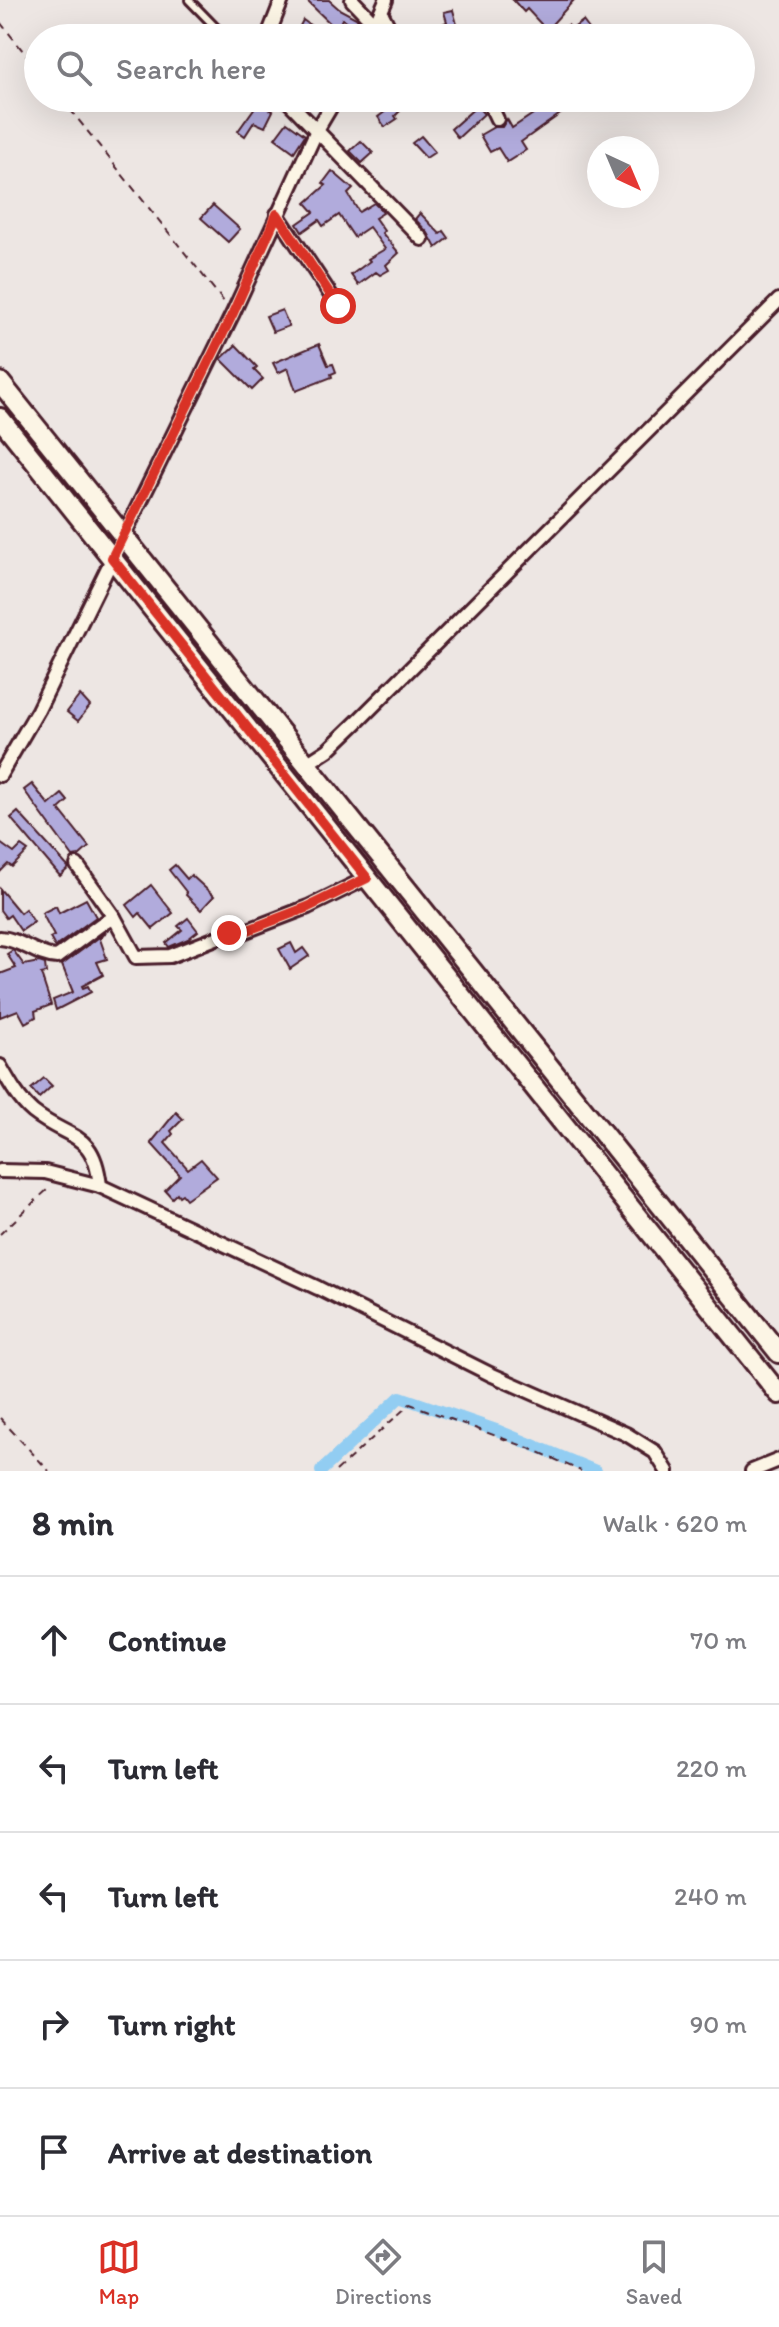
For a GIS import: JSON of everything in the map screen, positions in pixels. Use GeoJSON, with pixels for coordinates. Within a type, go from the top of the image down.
{"type":"FeatureCollection","features":[{"type":"Feature","properties":{"kind":"main road"},"geometry":{"type":"LineString","coordinates":[[0,382],[779,1353]]}},
{"type":"Feature","properties":{"kind":"main road"},"geometry":{"type":"LineString","coordinates":[[0,418],[779,1394]]}},
{"type":"Feature","properties":{"kind":"main road"},"geometry":{"type":"LineString","coordinates":[[254,735],[274,722]]}},
{"type":"Feature","properties":{"kind":"street"},"geometry":{"type":"LineString","coordinates":[[273,24],[282,0]]}},
{"type":"Feature","properties":{"kind":"street"},"geometry":{"type":"LineString","coordinates":[[352,0],[383,24]]}},
{"type":"Feature","properties":{"kind":"street"},"geometry":{"type":"LineString","coordinates":[[376,24],[386,0]]}},
{"type":"Feature","properties":{"kind":"street"},"geometry":{"type":"LineString","coordinates":[[299,112],[422,239]]}},
{"type":"Feature","properties":{"kind":"street"},"geometry":{"type":"LineString","coordinates":[[0,775],[38,710],[233,313],[328,112]]}},
{"type":"Feature","properties":{"kind":"street"},"geometry":{"type":"LineString","coordinates":[[494,112],[497,119]]}},
{"type":"Feature","properties":{"kind":"street"},"geometry":{"type":"LineString","coordinates":[[277,214],[338,306]]}},
{"type":"Feature","properties":{"kind":"street"},"geometry":{"type":"LineString","coordinates":[[308,763],[328,750],[358,721],[779,300]]}},
{"type":"Feature","properties":{"kind":"street"},"geometry":{"type":"LineString","coordinates":[[77,865],[114,917],[136,957],[170,956],[229,933],[243,932],[308,907],[367,878]]}},
{"type":"Feature","properties":{"kind":"street"},"geometry":{"type":"LineString","coordinates":[[0,938],[20,942],[44,956],[57,957],[114,917]]}},
{"type":"Feature","properties":{"kind":"street"},"geometry":{"type":"LineString","coordinates":[[0,1066],[28,1107],[89,1147],[96,1162],[100,1186]]}},
{"type":"Feature","properties":{"kind":"street"},"geometry":{"type":"LineString","coordinates":[[0,1171],[63,1175],[100,1186],[318,1288],[490,1374],[626,1434],[655,1452],[667,1471]]}},
{"type":"Feature","properties":{"kind":"street"},"geometry":{"type":"LineString","coordinates":[[752,1471],[779,1460]]}},
{"type":"Feature","properties":{"kind":"lane"},"geometry":{"type":"LineString","coordinates":[[189,0],[212,24]]}},
{"type":"Feature","properties":{"kind":"path"},"geometry":{"type":"LineString","coordinates":[[0,22],[24,52]]}},
{"type":"Feature","properties":{"kind":"path"},"geometry":{"type":"LineString","coordinates":[[72,112],[233,313]]}},
{"type":"Feature","properties":{"kind":"path"},"geometry":{"type":"LineString","coordinates":[[0,1234],[63,1175]]}},
{"type":"Feature","properties":{"kind":"path"},"geometry":{"type":"LineString","coordinates":[[336,1471],[410,1404],[534,1450],[581,1471]]}},
{"type":"Feature","properties":{"kind":"path"},"geometry":{"type":"LineString","coordinates":[[0,1418],[49,1471]]}},
{"type":"Feature","properties":{"kind":"building"},"geometry":{"type":"Polygon","coordinates":[[[306,0],[329,0],[358,19],[354,24],[342,19],[340,24],[331,24],[306,0]]]}},
{"type":"Feature","properties":{"kind":"building"},"geometry":{"type":"Polygon","coordinates":[[[513,0],[574,0],[552,24],[541,24],[527,9],[524,12],[513,0]]]}},
{"type":"Feature","properties":{"kind":"building"},"geometry":{"type":"Polygon","coordinates":[[[453,10],[457,24],[442,24],[447,22],[444,12],[453,10]]]}},
{"type":"Feature","properties":{"kind":"building"},"geometry":{"type":"Polygon","coordinates":[[[252,112],[272,112],[265,127],[254,122],[245,136],[238,131],[252,112]]]}},
{"type":"Feature","properties":{"kind":"building"},"geometry":{"type":"Polygon","coordinates":[[[385,112],[399,112],[395,116],[397,119],[385,127],[378,117],[385,112]]]}},
{"type":"Feature","properties":{"kind":"building"},"geometry":{"type":"Polygon","coordinates":[[[470,112],[484,114],[458,138],[451,129],[470,112]]]}},
{"type":"Feature","properties":{"kind":"building"},"geometry":{"type":"Polygon","coordinates":[[[536,112],[563,112],[521,142],[526,150],[507,162],[498,148],[490,152],[480,135],[494,127],[502,127],[507,119],[512,128],[536,112]]]}},
{"type":"Feature","properties":{"kind":"building"},"geometry":{"type":"Polygon","coordinates":[[[287,122],[305,135],[294,152],[275,138],[287,122]]]}},
{"type":"Feature","properties":{"kind":"building"},"geometry":{"type":"Polygon","coordinates":[[[421,136],[435,152],[426,158],[412,143],[421,136]]]}},
{"type":"Feature","properties":{"kind":"building"},"geometry":{"type":"Polygon","coordinates":[[[361,141],[373,153],[362,163],[350,151],[361,141]]]}},
{"type":"Feature","properties":{"kind":"building"},"geometry":{"type":"Polygon","coordinates":[[[332,171],[353,189],[348,194],[359,212],[374,203],[380,209],[383,213],[375,218],[384,231],[382,233],[399,253],[386,265],[389,270],[380,275],[376,272],[358,285],[351,275],[385,249],[369,227],[354,237],[339,215],[323,226],[319,220],[302,232],[297,224],[314,212],[306,203],[326,185],[323,183],[332,171]]]}},
{"type":"Feature","properties":{"kind":"building"},"geometry":{"type":"Polygon","coordinates":[[[213,205],[240,229],[228,242],[201,218],[213,205]]]}},
{"type":"Feature","properties":{"kind":"building"},"geometry":{"type":"Polygon","coordinates":[[[420,213],[440,234],[444,231],[449,238],[436,248],[415,219],[420,213]]]}},
{"type":"Feature","properties":{"kind":"building"},"geometry":{"type":"Polygon","coordinates":[[[282,310],[289,326],[273,332],[266,316],[282,310]]]}},
{"type":"Feature","properties":{"kind":"building"},"geometry":{"type":"Polygon","coordinates":[[[319,344],[328,365],[333,364],[336,372],[331,374],[332,377],[296,391],[288,368],[278,373],[273,363],[319,344]]]}},
{"type":"Feature","properties":{"kind":"building"},"geometry":{"type":"Polygon","coordinates":[[[236,345],[257,367],[254,370],[263,379],[252,390],[221,359],[236,345]]]}},
{"type":"Feature","properties":{"kind":"building"},"geometry":{"type":"Polygon","coordinates":[[[80,695],[90,706],[78,721],[67,712],[80,695]]]}},
{"type":"Feature","properties":{"kind":"building"},"geometry":{"type":"Polygon","coordinates":[[[32,784],[49,805],[62,794],[68,801],[59,809],[89,847],[79,856],[73,857],[24,790],[32,784]]]}},
{"type":"Feature","properties":{"kind":"building"},"geometry":{"type":"Polygon","coordinates":[[[18,812],[69,868],[60,876],[11,818],[18,812]]]}},
{"type":"Feature","properties":{"kind":"building"},"geometry":{"type":"Polygon","coordinates":[[[0,843],[14,853],[21,846],[28,851],[12,867],[8,864],[0,872],[0,843]]]}},
{"type":"Feature","properties":{"kind":"building"},"geometry":{"type":"Polygon","coordinates":[[[175,865],[187,879],[191,875],[214,896],[201,910],[169,870],[175,865]]]}},
{"type":"Feature","properties":{"kind":"building"},"geometry":{"type":"Polygon","coordinates":[[[151,885],[173,913],[153,929],[140,913],[136,917],[127,905],[151,885]]]}},
{"type":"Feature","properties":{"kind":"building"},"geometry":{"type":"Polygon","coordinates":[[[0,889],[20,913],[25,909],[34,922],[21,931],[10,915],[6,918],[0,910],[0,889]]]}},
{"type":"Feature","properties":{"kind":"building"},"geometry":{"type":"Polygon","coordinates":[[[86,899],[96,917],[55,947],[50,938],[54,936],[42,913],[56,906],[59,913],[86,899]]]}},
{"type":"Feature","properties":{"kind":"building"},"geometry":{"type":"Polygon","coordinates":[[[188,918],[198,931],[169,947],[166,943],[182,930],[178,926],[188,918]]]}},
{"type":"Feature","properties":{"kind":"building"},"geometry":{"type":"Polygon","coordinates":[[[106,932],[100,939],[107,959],[97,962],[103,975],[82,986],[88,986],[91,992],[56,1010],[53,1000],[73,992],[62,965],[106,932]]]}},
{"type":"Feature","properties":{"kind":"building"},"geometry":{"type":"Polygon","coordinates":[[[291,943],[296,953],[303,948],[309,956],[290,969],[279,949],[291,943]]]}},
{"type":"Feature","properties":{"kind":"building"},"geometry":{"type":"Polygon","coordinates":[[[13,950],[24,965],[45,964],[46,973],[41,974],[51,1005],[35,1011],[36,1017],[25,1023],[18,1010],[0,1017],[0,974],[16,968],[7,954],[13,950]]]}},
{"type":"Feature","properties":{"kind":"building"},"geometry":{"type":"Polygon","coordinates":[[[44,1078],[52,1086],[39,1098],[31,1089],[44,1078]]]}},
{"type":"Feature","properties":{"kind":"building"},"geometry":{"type":"Polygon","coordinates":[[[176,1112],[183,1119],[165,1143],[188,1169],[201,1159],[217,1177],[186,1199],[177,1193],[172,1198],[165,1190],[180,1175],[151,1143],[176,1112]]]}},
{"type":"Feature","properties":{"kind":"waterway"},"geometry":{"type":"LineString","coordinates":[[321,1471],[400,1397],[499,1431],[596,1471]]}},
{"type":"Feature","properties":{"kind":"route"},"geometry":{"type":"LineString","coordinates":[[229,933],[243,932],[308,907],[367,878],[112,558],[233,313],[277,214],[338,306]]}}]}
